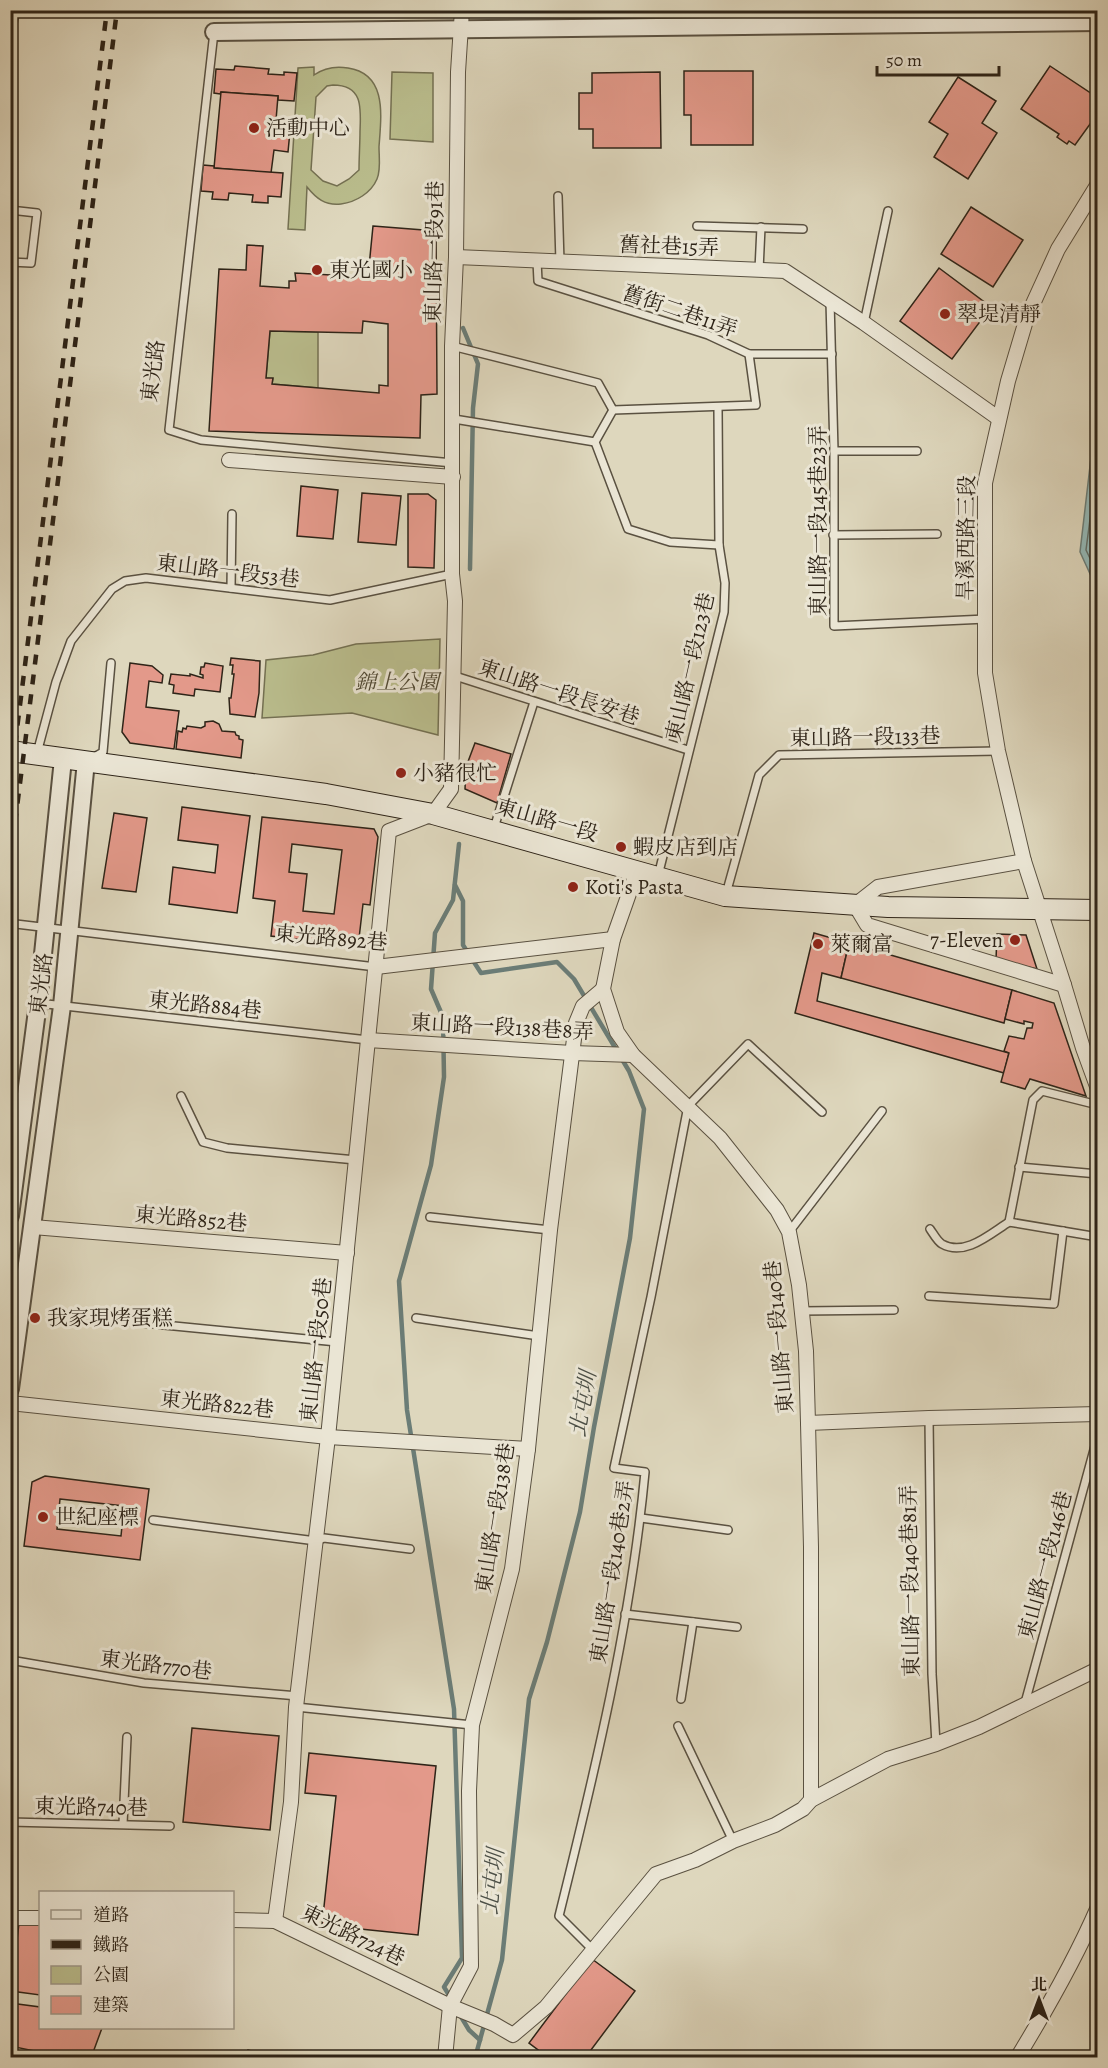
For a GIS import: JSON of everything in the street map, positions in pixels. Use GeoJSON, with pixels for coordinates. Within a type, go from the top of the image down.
{"type":"FeatureCollection","features":[{"type":"Feature","properties":{"kind":"main road","name":"東山路一段"},"geometry":{"type":"LineString","coordinates":[[10,751],[326,794],[433,814],[725,896],[855,905],[1098,910]]}},
{"type":"Feature","properties":{"kind":"street","name":"東山路一段91巷"},"geometry":{"type":"LineString","coordinates":[[433,814],[451,789],[455,602],[452,574],[454,419],[452,346],[456,257],[459,29],[462,10]]}},
{"type":"Feature","properties":{"kind":"street"},"geometry":{"type":"LineString","coordinates":[[214,32],[459,29],[770,18],[1071,17],[1098,22]]}},
{"type":"Feature","properties":{"kind":"street","name":"旱溪西路三段"},"geometry":{"type":"LineString","coordinates":[[1098,184],[1058,249],[1044,277],[1018,344],[998,418],[985,483],[985,673],[998,751],[1024,861],[1098,1089]]}},
{"type":"Feature","properties":{"kind":"street","name":"舊社巷15弄"},"geometry":{"type":"LineString","coordinates":[[456,257],[785,271],[864,323],[998,418]]}},
{"type":"Feature","properties":{"kind":"street"},"geometry":{"type":"LineString","coordinates":[[228,460],[453,470]]}},
{"type":"Feature","properties":{"kind":"street","name":"東光路"},"geometry":{"type":"LineString","coordinates":[[10,1216],[38,1003],[63,759]]}},
{"type":"Feature","properties":{"kind":"street","name":"東光路"},"geometry":{"type":"LineString","coordinates":[[10,1389],[62,1006],[86,761]]}},
{"type":"Feature","properties":{"kind":"street","name":"東山路一段50巷"},"geometry":{"type":"LineString","coordinates":[[275,1921],[291,1802],[297,1701],[328,1437],[389,831],[433,814]]}},
{"type":"Feature","properties":{"kind":"street"},"geometry":{"type":"LineString","coordinates":[[1024,861],[878,887],[855,905],[867,925],[1064,985]]}},
{"type":"Feature","properties":{"kind":"street","name":"東山路一段140巷"},"geometry":{"type":"LineString","coordinates":[[637,872],[613,939],[603,989],[617,1032],[633,1055],[720,1138],[777,1210],[789,1232],[799,1285],[806,1351],[808,1424],[812,1800]]}},
{"type":"Feature","properties":{"kind":"street","name":"東光路892巷"},"geometry":{"type":"LineString","coordinates":[[376,967],[613,939]]}},
{"type":"Feature","properties":{"kind":"street","name":"東山路一段138巷"},"geometry":{"type":"LineString","coordinates":[[445,2058],[450,2006],[471,1966],[466,1724],[512,1569],[528,1449],[549,1230],[576,1023],[583,1006],[603,989]]}},
{"type":"Feature","properties":{"kind":"street","name":"東山路一段138巷8弄"},"geometry":{"type":"LineString","coordinates":[[368,1040],[633,1055]]}},
{"type":"Feature","properties":{"kind":"street","name":"東光路852巷"},"geometry":{"type":"LineString","coordinates":[[33,1227],[347,1253]]}},
{"type":"Feature","properties":{"kind":"street","name":"東光路822巷"},"geometry":{"type":"LineString","coordinates":[[10,1403],[328,1437],[528,1449]]}},
{"type":"Feature","properties":{"kind":"street"},"geometry":{"type":"LineString","coordinates":[[808,1424],[929,1418],[1098,1414]]}},
{"type":"Feature","properties":{"kind":"street"},"geometry":{"type":"LineString","coordinates":[[593,1950],[656,1874],[695,1860],[733,1841],[775,1825],[803,1809],[812,1800],[888,1759],[979,1727],[1098,1669]]}},
{"type":"Feature","properties":{"kind":"street"},"geometry":{"type":"LineString","coordinates":[[1017,2058],[1086,1936],[1098,1907]]}},
{"type":"Feature","properties":{"kind":"street"},"geometry":{"type":"LineString","coordinates":[[10,1918],[39,1918]]}},
{"type":"Feature","properties":{"kind":"street","name":"東光路724巷"},"geometry":{"type":"LineString","coordinates":[[234,1920],[275,1921],[513,2035],[546,2007],[593,1950]]}},
{"type":"Feature","properties":{"kind":"lane"},"geometry":{"type":"LineString","coordinates":[[10,43],[15,10]]}},
{"type":"Feature","properties":{"kind":"lane","name":"東光路"},"geometry":{"type":"LineString","coordinates":[[214,32],[168,430],[201,440],[453,470]]}},
{"type":"Feature","properties":{"kind":"lane"},"geometry":{"type":"LineString","coordinates":[[558,196],[560,262]]}},
{"type":"Feature","properties":{"kind":"lane"},"geometry":{"type":"LineString","coordinates":[[10,210],[37,213],[30,263],[10,262]]}},
{"type":"Feature","properties":{"kind":"lane"},"geometry":{"type":"LineString","coordinates":[[864,323],[888,211]]}},
{"type":"Feature","properties":{"kind":"lane"},"geometry":{"type":"LineString","coordinates":[[697,226],[803,229]]}},
{"type":"Feature","properties":{"kind":"lane"},"geometry":{"type":"LineString","coordinates":[[759,270],[760,227]]}},
{"type":"Feature","properties":{"kind":"lane","name":"舊街二巷11弄"},"geometry":{"type":"LineString","coordinates":[[537,261],[538,280],[708,335],[749,354],[832,354]]}},
{"type":"Feature","properties":{"kind":"lane","name":"東山路一段145巷23弄"},"geometry":{"type":"LineString","coordinates":[[830,300],[834,451],[834,626],[986,620]]}},
{"type":"Feature","properties":{"kind":"lane"},"geometry":{"type":"LineString","coordinates":[[452,346],[598,383],[613,410]]}},
{"type":"Feature","properties":{"kind":"lane"},"geometry":{"type":"LineString","coordinates":[[613,410],[756,405],[749,354]]}},
{"type":"Feature","properties":{"kind":"lane","name":"東山路一段123巷"},"geometry":{"type":"LineString","coordinates":[[657,878],[724,612],[725,583],[719,545],[718,408]]}},
{"type":"Feature","properties":{"kind":"lane"},"geometry":{"type":"LineString","coordinates":[[595,442],[613,410]]}},
{"type":"Feature","properties":{"kind":"lane"},"geometry":{"type":"LineString","coordinates":[[454,419],[595,442]]}},
{"type":"Feature","properties":{"kind":"lane"},"geometry":{"type":"LineString","coordinates":[[595,442],[628,529],[670,542],[719,545]]}},
{"type":"Feature","properties":{"kind":"lane"},"geometry":{"type":"LineString","coordinates":[[834,451],[917,451]]}},
{"type":"Feature","properties":{"kind":"lane"},"geometry":{"type":"LineString","coordinates":[[231,588],[232,514]]}},
{"type":"Feature","properties":{"kind":"lane"},"geometry":{"type":"LineString","coordinates":[[833,535],[937,534]]}},
{"type":"Feature","properties":{"kind":"lane","name":"東山路一段53巷"},"geometry":{"type":"LineString","coordinates":[[37,755],[56,682],[71,641],[112,589],[125,581],[146,578],[330,600],[452,574]]}},
{"type":"Feature","properties":{"kind":"lane"},"geometry":{"type":"LineString","coordinates":[[86,761],[103,752],[111,663]]}},
{"type":"Feature","properties":{"kind":"lane","name":"東山路一段長安巷"},"geometry":{"type":"LineString","coordinates":[[454,676],[688,750]]}},
{"type":"Feature","properties":{"kind":"lane"},"geometry":{"type":"LineString","coordinates":[[493,830],[534,702]]}},
{"type":"Feature","properties":{"kind":"lane","name":"東山路一段133巷"},"geometry":{"type":"LineString","coordinates":[[725,896],[759,775],[778,755],[998,751]]}},
{"type":"Feature","properties":{"kind":"lane","name":"東光路892巷"},"geometry":{"type":"LineString","coordinates":[[16,924],[376,967]]}},
{"type":"Feature","properties":{"kind":"lane","name":"東光路884巷"},"geometry":{"type":"LineString","coordinates":[[38,1003],[368,1040]]}},
{"type":"Feature","properties":{"kind":"lane"},"geometry":{"type":"LineString","coordinates":[[687,1106],[748,1044],[822,1112]]}},
{"type":"Feature","properties":{"kind":"lane"},"geometry":{"type":"LineString","coordinates":[[1008,1222],[1033,1100],[1042,1091],[1098,1105]]}},
{"type":"Feature","properties":{"kind":"lane"},"geometry":{"type":"LineString","coordinates":[[181,1096],[203,1142],[227,1148],[356,1160]]}},
{"type":"Feature","properties":{"kind":"lane","name":"東山路一段140巷2弄"},"geometry":{"type":"LineString","coordinates":[[593,1950],[559,1916],[585,1812],[625,1614],[645,1472],[614,1468],[651,1297],[687,1106]]}},
{"type":"Feature","properties":{"kind":"lane"},"geometry":{"type":"LineString","coordinates":[[789,1232],[882,1111]]}},
{"type":"Feature","properties":{"kind":"lane"},"geometry":{"type":"LineString","coordinates":[[1019,1167],[1098,1174]]}},
{"type":"Feature","properties":{"kind":"lane"},"geometry":{"type":"LineString","coordinates":[[430,1217],[549,1230]]}},
{"type":"Feature","properties":{"kind":"lane"},"geometry":{"type":"LineString","coordinates":[[930,1228],[941,1244],[960,1249],[971,1245],[1008,1222],[1098,1237]]}},
{"type":"Feature","properties":{"kind":"lane"},"geometry":{"type":"LineString","coordinates":[[929,1296],[1054,1304],[1063,1231]]}},
{"type":"Feature","properties":{"kind":"lane"},"geometry":{"type":"LineString","coordinates":[[802,1311],[894,1310]]}},
{"type":"Feature","properties":{"kind":"lane"},"geometry":{"type":"LineString","coordinates":[[416,1318],[539,1336]]}},
{"type":"Feature","properties":{"kind":"lane"},"geometry":{"type":"LineString","coordinates":[[123,1321],[338,1342]]}},
{"type":"Feature","properties":{"kind":"lane","name":"東山路一段140巷81弄"},"geometry":{"type":"LineString","coordinates":[[929,1418],[932,1674],[936,1744]]}},
{"type":"Feature","properties":{"kind":"lane","name":"東山路一段146巷"},"geometry":{"type":"LineString","coordinates":[[1025,1703],[1098,1435]]}},
{"type":"Feature","properties":{"kind":"lane"},"geometry":{"type":"LineString","coordinates":[[640,1518],[728,1530]]}},
{"type":"Feature","properties":{"kind":"lane"},"geometry":{"type":"LineString","coordinates":[[153,1520],[316,1541],[324,1538],[410,1549]]}},
{"type":"Feature","properties":{"kind":"lane"},"geometry":{"type":"LineString","coordinates":[[625,1614],[737,1627]]}},
{"type":"Feature","properties":{"kind":"lane"},"geometry":{"type":"LineString","coordinates":[[681,1699],[693,1622]]}},
{"type":"Feature","properties":{"kind":"lane","name":"東光路770巷"},"geometry":{"type":"LineString","coordinates":[[10,1660],[144,1683],[466,1724]]}},
{"type":"Feature","properties":{"kind":"lane"},"geometry":{"type":"LineString","coordinates":[[678,1726],[733,1841]]}},
{"type":"Feature","properties":{"kind":"lane"},"geometry":{"type":"LineString","coordinates":[[123,1824],[127,1737]]}},
{"type":"Feature","properties":{"kind":"lane","name":"東光路740巷"},"geometry":{"type":"LineString","coordinates":[[10,1822],[170,1826]]}},
{"type":"Feature","properties":{"kind":"green space"},"geometry":{"type":"Polygon","coordinates":[[[314,67],[314,75],[335,67],[361,72],[376,88],[381,110],[379,168],[374,184],[367,193],[357,199],[335,204],[321,200],[307,187],[305,230],[288,229],[298,68],[314,67]],[[327,86],[316,97],[311,170],[323,181],[337,186],[359,170],[360,106],[355,93],[343,86],[327,86]]]}},
{"type":"Feature","properties":{"kind":"green space"},"geometry":{"type":"Polygon","coordinates":[[[392,72],[433,73],[433,142],[390,139],[392,72]]]}},
{"type":"Feature","properties":{"kind":"green space"},"geometry":{"type":"Polygon","coordinates":[[[270,331],[318,332],[318,388],[272,384],[273,379],[266,378],[270,331]]]}},
{"type":"Feature","properties":{"kind":"green space","name":"錦上公園"},"geometry":{"type":"Polygon","coordinates":[[[440,639],[438,735],[352,713],[262,718],[266,660],[313,655],[356,644],[440,639]]]}},
{"type":"Feature","properties":{"kind":"water"},"geometry":{"type":"Polygon","coordinates":[[[1097,406],[1098,589],[1080,552],[1097,406]]]}},
{"type":"Feature","properties":{"kind":"building"},"geometry":{"type":"Polygon","coordinates":[[[235,66],[269,69],[268,74],[297,73],[294,101],[278,100],[278,96],[214,93],[216,69],[234,70],[235,66]]]}},
{"type":"Feature","properties":{"kind":"building"},"geometry":{"type":"Polygon","coordinates":[[[1050,66],[1098,98],[1098,113],[1075,145],[1069,141],[1067,144],[1057,137],[1059,134],[1021,109],[1050,66]]]}},
{"type":"Feature","properties":{"kind":"building"},"geometry":{"type":"Polygon","coordinates":[[[684,71],[753,71],[753,145],[691,145],[691,115],[684,115],[684,71]]]}},
{"type":"Feature","properties":{"kind":"building"},"geometry":{"type":"Polygon","coordinates":[[[660,72],[661,148],[593,148],[593,129],[579,129],[579,93],[592,93],[592,73],[660,72]]]}},
{"type":"Feature","properties":{"kind":"building"},"geometry":{"type":"Polygon","coordinates":[[[958,77],[996,101],[982,123],[997,133],[968,179],[934,157],[948,134],[929,122],[958,77]]]}},
{"type":"Feature","properties":{"kind":"building","name":"活動中心"},"geometry":{"type":"Polygon","coordinates":[[[221,92],[278,96],[276,120],[291,121],[288,152],[274,150],[271,173],[214,168],[221,92]]]}},
{"type":"Feature","properties":{"kind":"building"},"geometry":{"type":"Polygon","coordinates":[[[203,165],[214,166],[214,168],[283,173],[281,197],[268,196],[268,203],[252,202],[253,195],[229,193],[228,200],[212,199],[213,192],[201,191],[203,165]]]}},
{"type":"Feature","properties":{"kind":"building"},"geometry":{"type":"Polygon","coordinates":[[[971,207],[1023,240],[993,287],[941,254],[971,207]]]}},
{"type":"Feature","properties":{"kind":"building"},"geometry":{"type":"Polygon","coordinates":[[[373,226],[436,231],[437,394],[421,395],[420,438],[209,431],[219,269],[246,270],[247,245],[263,246],[260,286],[289,288],[289,281],[296,281],[295,273],[368,277],[373,226]],[[363,321],[362,333],[270,331],[266,378],[273,378],[272,384],[379,393],[379,385],[388,386],[388,324],[363,321]]]}},
{"type":"Feature","properties":{"kind":"building","name":"翠堤清靜"},"geometry":{"type":"Polygon","coordinates":[[[939,268],[991,307],[952,359],[900,321],[939,268]]]}},
{"type":"Feature","properties":{"kind":"building"},"geometry":{"type":"Polygon","coordinates":[[[301,486],[338,490],[333,539],[297,536],[301,486]]]}},
{"type":"Feature","properties":{"kind":"building"},"geometry":{"type":"Polygon","coordinates":[[[362,493],[401,496],[396,545],[358,542],[362,493]]]}},
{"type":"Feature","properties":{"kind":"building"},"geometry":{"type":"Polygon","coordinates":[[[408,494],[428,494],[436,500],[434,568],[408,567],[408,494]]]}},
{"type":"Feature","properties":{"kind":"building"},"geometry":{"type":"Polygon","coordinates":[[[231,658],[260,661],[259,693],[255,717],[230,714],[229,698],[231,698],[234,674],[232,674],[233,665],[230,665],[231,658]]]}},
{"type":"Feature","properties":{"kind":"building"},"geometry":{"type":"Polygon","coordinates":[[[130,663],[152,666],[163,675],[162,683],[149,681],[146,707],[179,711],[174,749],[130,743],[122,732],[130,663]]]}},
{"type":"Feature","properties":{"kind":"building"},"geometry":{"type":"Polygon","coordinates":[[[205,663],[223,666],[220,692],[195,689],[194,696],[173,693],[174,685],[169,684],[171,674],[190,676],[190,674],[203,678],[200,674],[201,667],[204,667],[205,663]]]}},
{"type":"Feature","properties":{"kind":"building"},"geometry":{"type":"Polygon","coordinates":[[[213,721],[219,724],[222,731],[235,732],[239,739],[243,740],[241,758],[176,749],[178,731],[182,732],[187,726],[201,728],[205,726],[205,722],[213,721]]]}},
{"type":"Feature","properties":{"kind":"building"},"geometry":{"type":"Polygon","coordinates":[[[475,743],[511,754],[497,803],[465,789],[466,767],[475,743]]]}},
{"type":"Feature","properties":{"kind":"building"},"geometry":{"type":"Polygon","coordinates":[[[182,807],[250,816],[237,913],[169,904],[173,867],[215,873],[218,845],[178,840],[182,807]]]}},
{"type":"Feature","properties":{"kind":"building"},"geometry":{"type":"Polygon","coordinates":[[[114,813],[147,818],[136,892],[102,888],[114,813]]]}},
{"type":"Feature","properties":{"kind":"building"},"geometry":{"type":"Polygon","coordinates":[[[262,817],[374,829],[378,837],[370,905],[363,904],[358,947],[271,936],[275,901],[253,898],[262,817]],[[292,844],[289,872],[307,874],[303,911],[334,914],[342,850],[292,844]]]}},
{"type":"Feature","properties":{"kind":"building"},"geometry":{"type":"Polygon","coordinates":[[[814,933],[849,943],[841,978],[822,973],[817,1001],[1009,1053],[1004,1073],[795,1013],[814,933]]]}},
{"type":"Feature","properties":{"kind":"building"},"geometry":{"type":"Polygon","coordinates":[[[997,934],[1026,935],[1037,969],[996,960],[997,934]]]}},
{"type":"Feature","properties":{"kind":"building"},"geometry":{"type":"Polygon","coordinates":[[[849,943],[1012,990],[1004,1023],[841,978],[849,943]]]}},
{"type":"Feature","properties":{"kind":"building"},"geometry":{"type":"Polygon","coordinates":[[[1012,990],[1054,1003],[1086,1096],[1030,1079],[1025,1089],[1001,1082],[1009,1053],[1004,1051],[1009,1036],[1024,1039],[1027,1028],[1032,1028],[1033,1023],[1024,1021],[1024,1024],[1005,1019],[1012,990]]]}},
{"type":"Feature","properties":{"kind":"building","name":"世紀座標"},"geometry":{"type":"Polygon","coordinates":[[[45,1476],[149,1489],[140,1560],[24,1546],[32,1482],[45,1476]],[[60,1499],[57,1529],[121,1536],[124,1506],[60,1499]]]}},
{"type":"Feature","properties":{"kind":"building"},"geometry":{"type":"Polygon","coordinates":[[[192,1728],[279,1736],[270,1830],[183,1822],[192,1728]]]}},
{"type":"Feature","properties":{"kind":"building"},"geometry":{"type":"Polygon","coordinates":[[[309,1753],[436,1766],[418,1935],[322,1925],[336,1796],[305,1793],[309,1753]]]}},
{"type":"Feature","properties":{"kind":"building"},"geometry":{"type":"Polygon","coordinates":[[[19,1923],[39,1924],[39,1995],[11,1991],[19,1923]]]}},
{"type":"Feature","properties":{"kind":"building"},"geometry":{"type":"Polygon","coordinates":[[[592,1959],[635,1991],[585,2058],[549,2058],[529,2043],[592,1959]]]}},
{"type":"Feature","properties":{"kind":"building"},"geometry":{"type":"Polygon","coordinates":[[[10,2003],[39,2007],[39,2029],[102,2029],[91,2058],[68,2058],[10,2046],[10,2003]]]}},
{"type":"Feature","properties":{"kind":"building"},"geometry":{"type":"Polygon","coordinates":[[[248,2050],[277,2058],[247,2058],[248,2050]]]}},
{"type":"Feature","properties":{"kind":"waterway"},"geometry":{"type":"LineString","coordinates":[[463,328],[478,364],[473,408],[470,569]]}},
{"type":"Feature","properties":{"kind":"waterway","name":"北屯圳"},"geometry":{"type":"LineString","coordinates":[[452,2000],[444,1987],[462,1958],[454,1709],[407,1410],[399,1281],[431,1165],[444,1077],[443,1017],[431,989],[435,933],[453,900],[459,844]]}},
{"type":"Feature","properties":{"kind":"waterway","name":"北屯圳"},"geometry":{"type":"LineString","coordinates":[[455,885],[463,901],[463,945],[481,973],[557,962],[574,979],[629,1071],[644,1109],[630,1238],[580,1512],[547,1642],[529,1699],[502,1960],[475,2058]]}},
{"type":"Feature","properties":{"kind":"waterway","name":"北屯圳"},"geometry":{"type":"LineString","coordinates":[[460,2015],[469,2030],[480,2040]]}},
{"type":"Feature","properties":{"kind":"railway"},"geometry":{"type":"LineString","coordinates":[[10,785],[107,10]]}},
{"type":"Feature","properties":{"kind":"railway"},"geometry":{"type":"LineString","coordinates":[[10,863],[117,10]]}},
{"type":"Feature","properties":{"kind":"place","name":"活動中心"},"geometry":{"type":"Point","coordinates":[254,128]}},
{"type":"Feature","properties":{"kind":"place","name":"東光國小"},"geometry":{"type":"Point","coordinates":[317,270]}},
{"type":"Feature","properties":{"kind":"place","name":"翠堤清靜"},"geometry":{"type":"Point","coordinates":[945,314]}},
{"type":"Feature","properties":{"kind":"place","name":"小豬很忙"},"geometry":{"type":"Point","coordinates":[401,773]}},
{"type":"Feature","properties":{"kind":"place","name":"蝦皮店到店"},"geometry":{"type":"Point","coordinates":[621,847]}},
{"type":"Feature","properties":{"kind":"place","name":"Koti's Pasta"},"geometry":{"type":"Point","coordinates":[573,887]}},
{"type":"Feature","properties":{"kind":"place","name":"7-Eleven"},"geometry":{"type":"Point","coordinates":[1015,940]}},
{"type":"Feature","properties":{"kind":"place","name":"萊爾富"},"geometry":{"type":"Point","coordinates":[818,944]}},
{"type":"Feature","properties":{"kind":"place","name":"我家現烤蛋糕"},"geometry":{"type":"Point","coordinates":[35,1318]}},
{"type":"Feature","properties":{"kind":"place","name":"世紀座標"},"geometry":{"type":"Point","coordinates":[43,1517]}}]}
